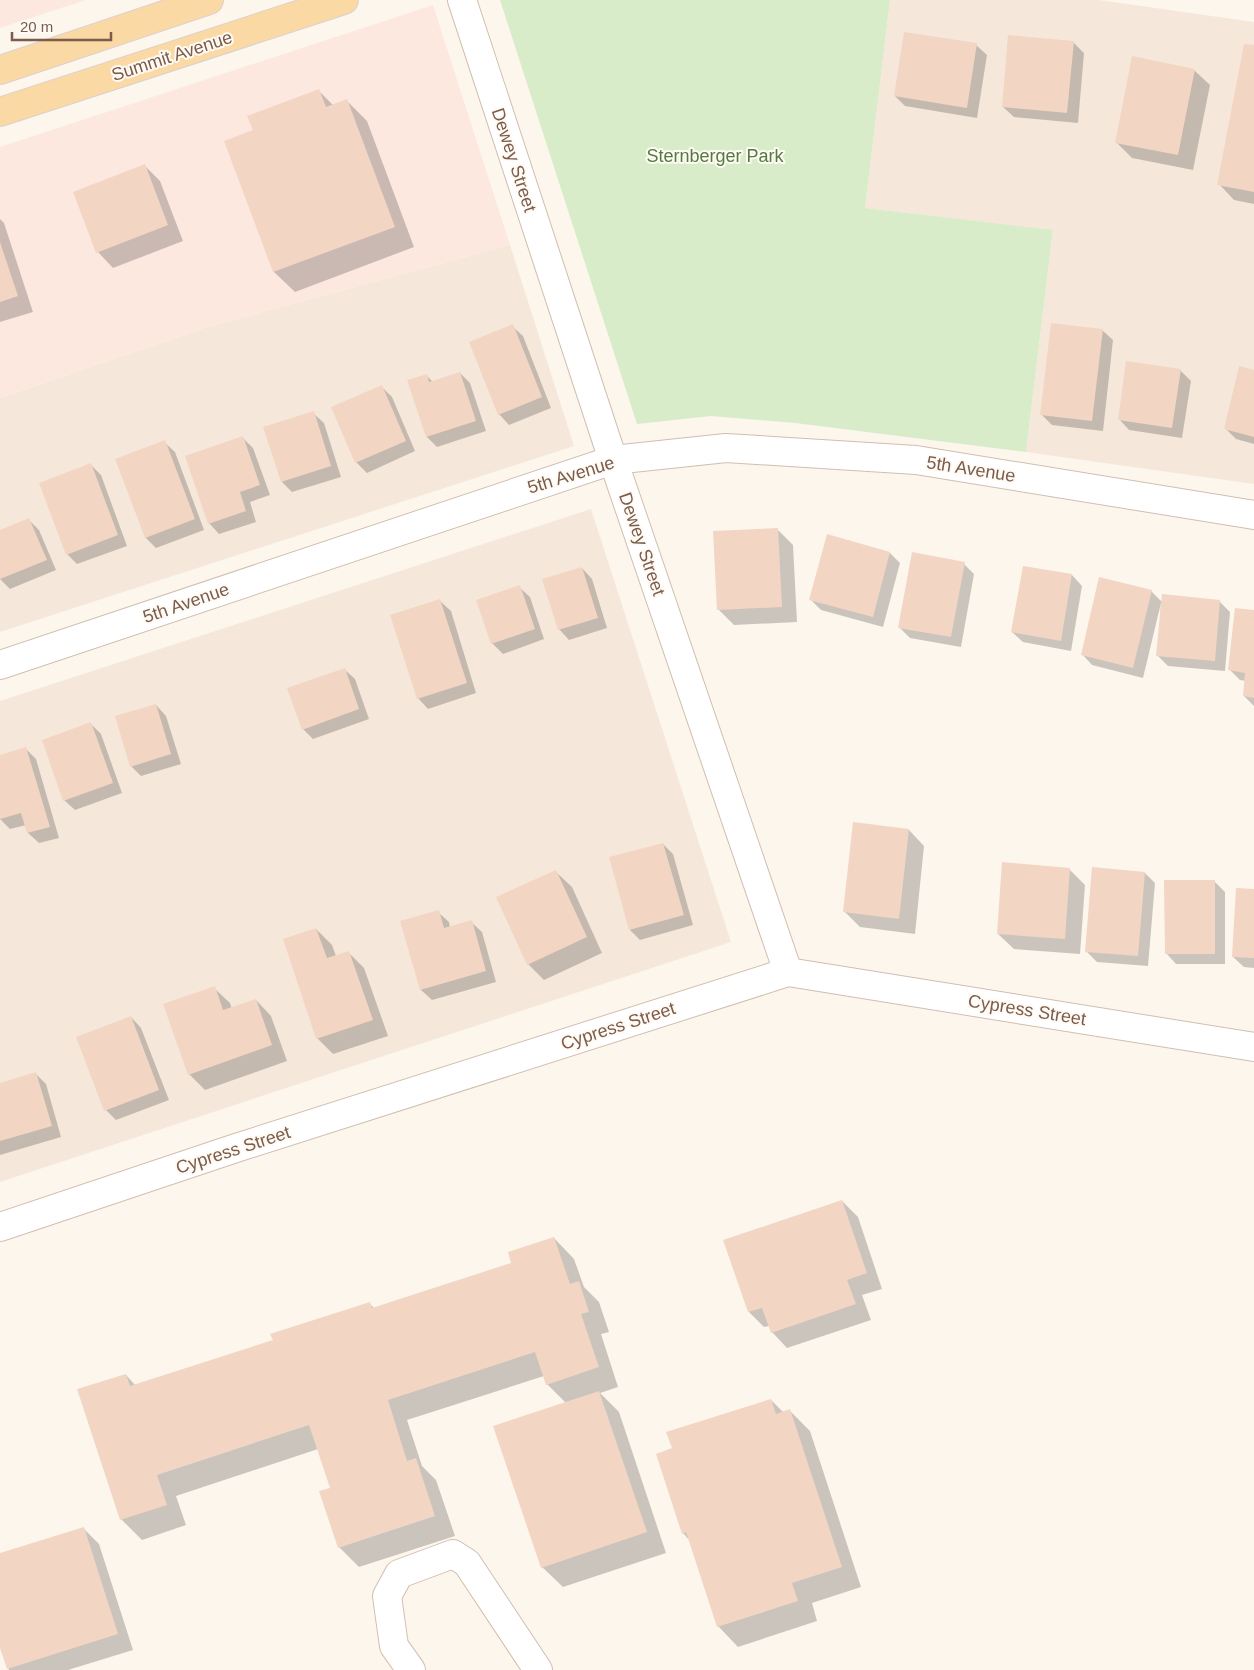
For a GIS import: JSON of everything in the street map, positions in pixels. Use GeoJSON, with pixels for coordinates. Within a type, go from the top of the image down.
{"type":"FeatureCollection","features":[{"type":"Feature","properties":{"kind":"main road"},"geometry":{"type":"LineString","coordinates":[[0,70],[209,0]]}},
{"type":"Feature","properties":{"kind":"main road","name":"Summit Avenue"},"geometry":{"type":"LineString","coordinates":[[0,112],[344,0]]}},
{"type":"Feature","properties":{"kind":"street","name":"Dewey Street"},"geometry":{"type":"LineString","coordinates":[[462,0],[613,460],[788,972]]}},
{"type":"Feature","properties":{"kind":"street","name":"5th Avenue"},"geometry":{"type":"LineString","coordinates":[[0,665],[613,460],[726,448],[916,460],[1254,515]]}},
{"type":"Feature","properties":{"kind":"street","name":"Cypress Street"},"geometry":{"type":"LineString","coordinates":[[0,1227],[236,1148],[788,972],[1254,1047]]}},
{"type":"Feature","properties":{"kind":"street"},"geometry":{"type":"LineString","coordinates":[[411,1670],[394,1646],[387,1596],[399,1574],[453,1554],[467,1564],[538,1670]]}},
{"type":"Feature","properties":{"kind":"shaded area"},"geometry":{"type":"Polygon","coordinates":[[[0,0],[86,0],[0,28],[0,0]]]}},
{"type":"Feature","properties":{"kind":"shaded area"},"geometry":{"type":"Polygon","coordinates":[[[890,0],[1099,0],[1254,22],[1254,484],[1026,452],[1053,231],[865,208],[890,0]]]}},
{"type":"Feature","properties":{"kind":"shaded area"},"geometry":{"type":"Polygon","coordinates":[[[433,5],[510,245],[207,327],[0,398],[0,147],[433,5]]]}},
{"type":"Feature","properties":{"kind":"shaded area"},"geometry":{"type":"Polygon","coordinates":[[[510,245],[574,446],[0,632],[0,398],[207,327],[510,245]]]}},
{"type":"Feature","properties":{"kind":"shaded area"},"geometry":{"type":"Polygon","coordinates":[[[591,509],[731,942],[0,1182],[0,701],[591,509]]]}},
{"type":"Feature","properties":{"kind":"green space","name":"Sternberger Park"},"geometry":{"type":"Polygon","coordinates":[[[500,0],[890,0],[865,208],[1053,230],[1026,452],[795,423],[711,416],[637,424],[500,0]]]}},
{"type":"Feature","properties":{"kind":"building"},"geometry":{"type":"Polygon","coordinates":[[[904,32],[977,43],[967,108],[894,96],[904,32]]]}},
{"type":"Feature","properties":{"kind":"building"},"geometry":{"type":"Polygon","coordinates":[[[1008,35],[1074,41],[1067,113],[1002,107],[1008,35]]]}},
{"type":"Feature","properties":{"kind":"building"},"geometry":{"type":"Polygon","coordinates":[[[1244,44],[1254,45],[1254,192],[1217,185],[1244,44]]]}},
{"type":"Feature","properties":{"kind":"building"},"geometry":{"type":"Polygon","coordinates":[[[1132,56],[1195,69],[1178,155],[1115,143],[1132,56]]]}},
{"type":"Feature","properties":{"kind":"building"},"geometry":{"type":"Polygon","coordinates":[[[319,89],[326,107],[347,99],[395,227],[273,272],[224,141],[253,130],[247,116],[319,89]]]}},
{"type":"Feature","properties":{"kind":"building"},"geometry":{"type":"Polygon","coordinates":[[[145,164],[168,225],[96,253],[73,192],[145,164]]]}},
{"type":"Feature","properties":{"kind":"building"},"geometry":{"type":"Polygon","coordinates":[[[0,242],[18,296],[0,302],[0,242]]]}},
{"type":"Feature","properties":{"kind":"building"},"geometry":{"type":"Polygon","coordinates":[[[1051,323],[1103,329],[1092,421],[1040,415],[1051,323]]]}},
{"type":"Feature","properties":{"kind":"building"},"geometry":{"type":"Polygon","coordinates":[[[513,324],[542,397],[498,415],[469,342],[513,324]]]}},
{"type":"Feature","properties":{"kind":"building"},"geometry":{"type":"Polygon","coordinates":[[[1126,361],[1181,369],[1172,428],[1118,420],[1126,361]]]}},
{"type":"Feature","properties":{"kind":"building"},"geometry":{"type":"Polygon","coordinates":[[[1239,366],[1254,370],[1254,437],[1224,429],[1239,366]]]}},
{"type":"Feature","properties":{"kind":"building"},"geometry":{"type":"Polygon","coordinates":[[[460,372],[476,421],[426,437],[407,380],[427,374],[429,382],[460,372]]]}},
{"type":"Feature","properties":{"kind":"building"},"geometry":{"type":"Polygon","coordinates":[[[382,385],[406,441],[355,463],[331,407],[382,385]]]}},
{"type":"Feature","properties":{"kind":"building"},"geometry":{"type":"Polygon","coordinates":[[[314,411],[331,466],[281,482],[263,427],[314,411]]]}},
{"type":"Feature","properties":{"kind":"building"},"geometry":{"type":"Polygon","coordinates":[[[243,436],[260,485],[240,492],[246,511],[208,524],[185,456],[243,436]]]}},
{"type":"Feature","properties":{"kind":"building"},"geometry":{"type":"Polygon","coordinates":[[[165,440],[195,519],[145,538],[115,459],[165,440]]]}},
{"type":"Feature","properties":{"kind":"building"},"geometry":{"type":"Polygon","coordinates":[[[91,463],[118,535],[66,555],[39,483],[91,463]]]}},
{"type":"Feature","properties":{"kind":"building"},"geometry":{"type":"Polygon","coordinates":[[[29,518],[47,560],[0,579],[0,530],[29,518]]]}},
{"type":"Feature","properties":{"kind":"building"},"geometry":{"type":"Polygon","coordinates":[[[778,528],[782,607],[717,610],[713,531],[778,528]]]}},
{"type":"Feature","properties":{"kind":"building"},"geometry":{"type":"Polygon","coordinates":[[[827,534],[890,552],[873,617],[809,600],[827,534]]]}},
{"type":"Feature","properties":{"kind":"building"},"geometry":{"type":"Polygon","coordinates":[[[912,552],[965,562],[951,637],[898,628],[912,552]]]}},
{"type":"Feature","properties":{"kind":"building"},"geometry":{"type":"Polygon","coordinates":[[[1023,566],[1072,574],[1061,641],[1011,632],[1023,566]]]}},
{"type":"Feature","properties":{"kind":"building"},"geometry":{"type":"Polygon","coordinates":[[[582,567],[598,618],[558,630],[542,579],[582,567]]]}},
{"type":"Feature","properties":{"kind":"building"},"geometry":{"type":"Polygon","coordinates":[[[1099,577],[1152,590],[1133,668],[1081,655],[1099,577]]]}},
{"type":"Feature","properties":{"kind":"building"},"geometry":{"type":"Polygon","coordinates":[[[520,585],[535,629],[491,644],[476,600],[520,585]]]}},
{"type":"Feature","properties":{"kind":"building"},"geometry":{"type":"Polygon","coordinates":[[[1162,594],[1220,600],[1215,661],[1156,656],[1162,594]]]}},
{"type":"Feature","properties":{"kind":"building"},"geometry":{"type":"Polygon","coordinates":[[[440,599],[467,683],[417,699],[390,615],[440,599]]]}},
{"type":"Feature","properties":{"kind":"building"},"geometry":{"type":"Polygon","coordinates":[[[1235,608],[1254,610],[1254,698],[1243,696],[1245,673],[1228,670],[1235,608]]]}},
{"type":"Feature","properties":{"kind":"building"},"geometry":{"type":"Polygon","coordinates":[[[345,668],[359,709],[302,730],[287,688],[345,668]]]}},
{"type":"Feature","properties":{"kind":"building"},"geometry":{"type":"Polygon","coordinates":[[[156,704],[171,754],[130,767],[115,716],[156,704]]]}},
{"type":"Feature","properties":{"kind":"building"},"geometry":{"type":"Polygon","coordinates":[[[91,722],[113,783],[63,801],[42,740],[91,722]]]}},
{"type":"Feature","properties":{"kind":"building"},"geometry":{"type":"Polygon","coordinates":[[[26,747],[50,827],[27,833],[21,813],[0,819],[0,755],[26,747]]]}},
{"type":"Feature","properties":{"kind":"building"},"geometry":{"type":"Polygon","coordinates":[[[853,822],[909,829],[899,919],[843,912],[853,822]]]}},
{"type":"Feature","properties":{"kind":"building"},"geometry":{"type":"Polygon","coordinates":[[[663,843],[684,915],[629,930],[609,857],[663,843]]]}},
{"type":"Feature","properties":{"kind":"building"},"geometry":{"type":"Polygon","coordinates":[[[1002,862],[1070,868],[1065,939],[997,934],[1002,862]]]}},
{"type":"Feature","properties":{"kind":"building"},"geometry":{"type":"Polygon","coordinates":[[[1092,867],[1145,872],[1138,956],[1085,952],[1092,867]]]}},
{"type":"Feature","properties":{"kind":"building"},"geometry":{"type":"Polygon","coordinates":[[[556,870],[587,937],[527,965],[496,897],[556,870]]]}},
{"type":"Feature","properties":{"kind":"building"},"geometry":{"type":"Polygon","coordinates":[[[1164,880],[1215,880],[1215,954],[1165,954],[1164,880]]]}},
{"type":"Feature","properties":{"kind":"building"},"geometry":{"type":"Polygon","coordinates":[[[1236,888],[1254,889],[1254,958],[1232,957],[1236,888]]]}},
{"type":"Feature","properties":{"kind":"building"},"geometry":{"type":"Polygon","coordinates":[[[439,910],[444,928],[472,920],[486,971],[420,990],[400,921],[439,910]]]}},
{"type":"Feature","properties":{"kind":"building"},"geometry":{"type":"Polygon","coordinates":[[[316,928],[327,958],[349,951],[373,1020],[316,1039],[283,939],[316,928]]]}},
{"type":"Feature","properties":{"kind":"building"},"geometry":{"type":"Polygon","coordinates":[[[215,986],[223,1010],[256,999],[272,1045],[188,1075],[163,1004],[215,986]]]}},
{"type":"Feature","properties":{"kind":"building"},"geometry":{"type":"Polygon","coordinates":[[[131,1016],[159,1090],[104,1111],[76,1037],[131,1016]]]}},
{"type":"Feature","properties":{"kind":"building"},"geometry":{"type":"Polygon","coordinates":[[[36,1072],[52,1126],[0,1141],[0,1083],[36,1072]]]}},
{"type":"Feature","properties":{"kind":"building"},"geometry":{"type":"Polygon","coordinates":[[[842,1200],[867,1273],[847,1280],[856,1304],[771,1333],[762,1308],[748,1312],[723,1240],[842,1200]]]}},
{"type":"Feature","properties":{"kind":"building"},"geometry":{"type":"Polygon","coordinates":[[[554,1237],[570,1284],[579,1281],[589,1312],[581,1314],[599,1367],[546,1385],[535,1352],[388,1400],[407,1461],[416,1458],[435,1516],[338,1548],[319,1491],[330,1488],[309,1425],[157,1475],[167,1505],[120,1520],[77,1389],[126,1374],[130,1386],[273,1340],[270,1334],[370,1302],[372,1308],[511,1263],[508,1252],[554,1237]]]}},
{"type":"Feature","properties":{"kind":"building"},"geometry":{"type":"Polygon","coordinates":[[[599,1391],[647,1532],[541,1568],[493,1426],[599,1391]]]}},
{"type":"Feature","properties":{"kind":"building"},"geometry":{"type":"Polygon","coordinates":[[[771,1399],[776,1414],[790,1409],[842,1567],[792,1583],[798,1601],[717,1627],[686,1532],[682,1534],[656,1454],[672,1448],[666,1432],[771,1399]]]}},
{"type":"Feature","properties":{"kind":"building"},"geometry":{"type":"Polygon","coordinates":[[[84,1527],[118,1634],[7,1669],[0,1648],[0,1553],[84,1527]]]}}]}
